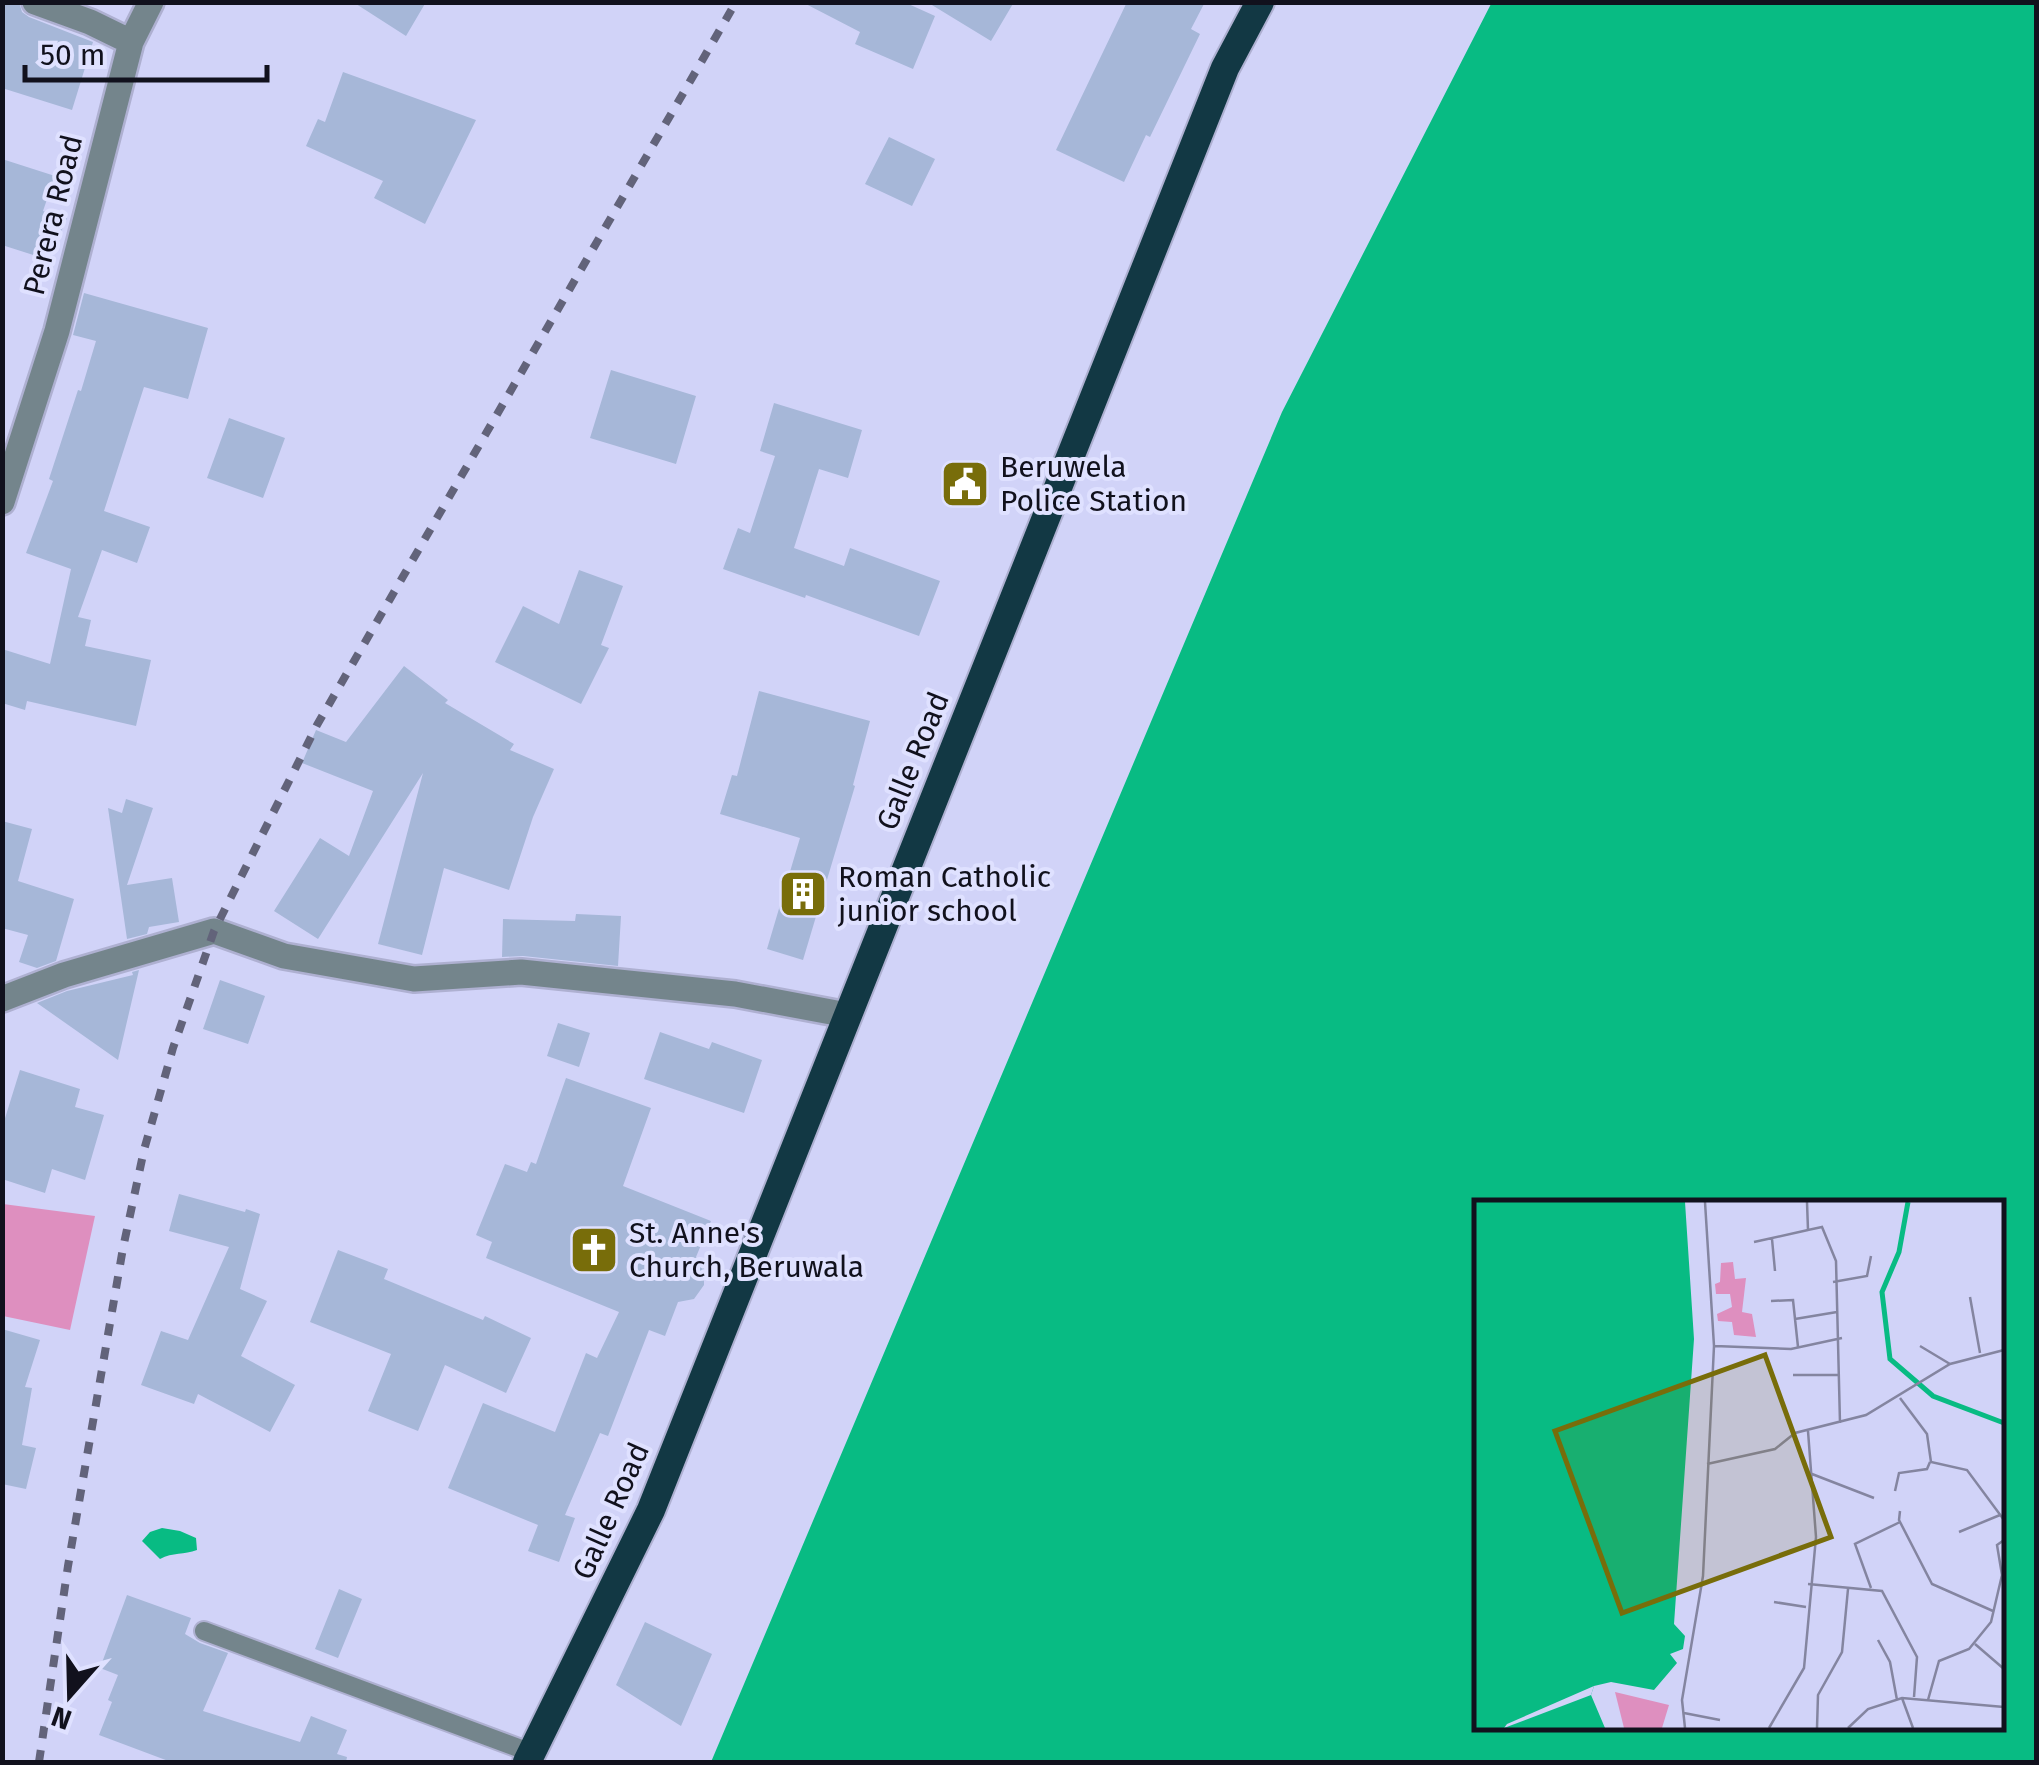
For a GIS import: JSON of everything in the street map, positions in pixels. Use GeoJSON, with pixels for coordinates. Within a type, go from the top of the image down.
{"type":"FeatureCollection","features":[{"type":"Feature","properties":{"kind":"highway","name":"Galle Road"},"geometry":{"type":"LineString","coordinates":[[529,1758],[651,1510],[1224,68],[1260,2]]}},
{"type":"Feature","properties":{"kind":"street"},"geometry":{"type":"LineString","coordinates":[[35,2],[131,42]]}},
{"type":"Feature","properties":{"kind":"street","name":"Perera Road"},"geometry":{"type":"LineString","coordinates":[[2,502],[57,331],[131,42],[151,2]]}},
{"type":"Feature","properties":{"kind":"street"},"geometry":{"type":"LineString","coordinates":[[2,999],[64,975],[214,931],[284,956],[414,979],[521,972],[735,994],[847,1014]]}},
{"type":"Feature","properties":{"kind":"lane"},"geometry":{"type":"LineString","coordinates":[[204,1630],[529,1758]]}},
{"type":"Feature","properties":{"kind":"shaded area"},"geometry":{"type":"Polygon","coordinates":[[[1492,2],[2036,3],[2036,1762],[711,1762],[1282,412],[1492,2]]]}},
{"type":"Feature","properties":{"kind":"shaded area"},"geometry":{"type":"Polygon","coordinates":[[[3,1204],[95,1216],[70,1330],[3,1316],[3,1204]]]}},
{"type":"Feature","properties":{"kind":"shaded area"},"geometry":{"type":"Polygon","coordinates":[[[162,1528],[196,1538],[197,1550],[160,1559],[142,1541],[150,1532],[162,1528]]]}},
{"type":"Feature","properties":{"kind":"building"},"geometry":{"type":"Polygon","coordinates":[[[2,2],[19,2],[22,12],[29,17],[93,42],[72,110],[2,88],[2,2]]]}},
{"type":"Feature","properties":{"kind":"building"},"geometry":{"type":"Polygon","coordinates":[[[353,2],[426,2],[406,36],[353,2]]]}},
{"type":"Feature","properties":{"kind":"building"},"geometry":{"type":"Polygon","coordinates":[[[802,2],[904,2],[935,16],[913,69],[855,44],[860,32],[802,2]]]}},
{"type":"Feature","properties":{"kind":"building"},"geometry":{"type":"Polygon","coordinates":[[[927,2],[1014,2],[991,41],[927,2]]]}},
{"type":"Feature","properties":{"kind":"building"},"geometry":{"type":"Polygon","coordinates":[[[1127,2],[1205,2],[1191,29],[1200,34],[1124,182],[1056,150],[1127,2]]]}},
{"type":"Feature","properties":{"kind":"building"},"geometry":{"type":"Polygon","coordinates":[[[343,72],[476,120],[425,224],[374,198],[383,181],[306,146],[318,119],[325,122],[343,72]]]}},
{"type":"Feature","properties":{"kind":"building"},"geometry":{"type":"Polygon","coordinates":[[[889,137],[935,159],[912,206],[865,184],[889,137]]]}},
{"type":"Feature","properties":{"kind":"building"},"geometry":{"type":"Polygon","coordinates":[[[2,159],[55,176],[43,211],[67,218],[49,260],[2,245],[2,159]]]}},
{"type":"Feature","properties":{"kind":"building"},"geometry":{"type":"Polygon","coordinates":[[[84,293],[208,328],[188,399],[144,387],[104,511],[150,527],[137,563],[102,550],[78,617],[91,620],[85,646],[151,660],[136,726],[27,701],[25,710],[2,703],[2,649],[50,664],[71,569],[26,553],[53,481],[49,479],[96,341],[73,335],[84,293]]]}},
{"type":"Feature","properties":{"kind":"building"},"geometry":{"type":"Polygon","coordinates":[[[611,370],[696,396],[676,464],[590,438],[611,370]]]}},
{"type":"Feature","properties":{"kind":"building"},"geometry":{"type":"Polygon","coordinates":[[[774,403],[862,430],[848,478],[819,469],[794,548],[844,566],[850,548],[940,581],[919,636],[723,569],[738,528],[750,533],[775,456],[760,451],[774,403]]]}},
{"type":"Feature","properties":{"kind":"building"},"geometry":{"type":"Polygon","coordinates":[[[229,418],[285,438],[263,498],[207,478],[229,418]]]}},
{"type":"Feature","properties":{"kind":"building"},"geometry":{"type":"Polygon","coordinates":[[[579,570],[623,586],[601,645],[609,648],[581,704],[495,662],[523,606],[559,624],[579,570]]]}},
{"type":"Feature","properties":{"kind":"building"},"geometry":{"type":"Polygon","coordinates":[[[404,666],[448,700],[445,703],[514,744],[510,750],[554,769],[509,890],[444,868],[422,955],[378,944],[423,773],[318,939],[274,911],[320,838],[349,856],[373,791],[302,763],[316,730],[346,742],[404,666]]]}},
{"type":"Feature","properties":{"kind":"building"},"geometry":{"type":"Polygon","coordinates":[[[759,691],[870,721],[855,786],[803,960],[767,949],[800,838],[720,814],[732,775],[737,776],[759,691]]]}},
{"type":"Feature","properties":{"kind":"building"},"geometry":{"type":"Polygon","coordinates":[[[126,799],[153,808],[127,885],[172,878],[179,922],[149,927],[147,934],[127,939],[108,808],[122,813],[126,799]]]}},
{"type":"Feature","properties":{"kind":"building"},"geometry":{"type":"Polygon","coordinates":[[[2,821],[32,829],[18,881],[74,899],[56,961],[37,968],[19,962],[28,935],[2,928],[2,821]]]}},
{"type":"Feature","properties":{"kind":"building"},"geometry":{"type":"Polygon","coordinates":[[[576,914],[621,916],[618,966],[502,957],[503,919],[575,921],[576,914]]]}},
{"type":"Feature","properties":{"kind":"building"},"geometry":{"type":"Polygon","coordinates":[[[139,970],[118,1060],[37,1003],[67,991],[133,975],[139,970]]]}},
{"type":"Feature","properties":{"kind":"building"},"geometry":{"type":"Polygon","coordinates":[[[220,980],[265,996],[248,1044],[203,1029],[220,980]]]}},
{"type":"Feature","properties":{"kind":"building"},"geometry":{"type":"Polygon","coordinates":[[[558,1023],[590,1033],[579,1067],[547,1056],[558,1023]]]}},
{"type":"Feature","properties":{"kind":"building"},"geometry":{"type":"Polygon","coordinates":[[[660,1032],[709,1049],[712,1042],[762,1060],[744,1113],[644,1079],[660,1032]]]}},
{"type":"Feature","properties":{"kind":"building"},"geometry":{"type":"Polygon","coordinates":[[[20,1070],[80,1089],[75,1107],[104,1115],[85,1180],[52,1169],[45,1193],[2,1179],[2,1128],[20,1070]]]}},
{"type":"Feature","properties":{"kind":"building"},"geometry":{"type":"Polygon","coordinates":[[[566,1078],[651,1108],[623,1186],[711,1221],[696,1257],[704,1266],[704,1285],[694,1299],[678,1302],[665,1336],[649,1330],[608,1436],[600,1433],[565,1515],[575,1518],[559,1562],[528,1551],[538,1525],[448,1488],[483,1403],[555,1432],[586,1353],[597,1358],[619,1312],[486,1258],[492,1242],[476,1235],[505,1164],[527,1172],[531,1162],[536,1164],[566,1078]]]}},
{"type":"Feature","properties":{"kind":"building"},"geometry":{"type":"Polygon","coordinates":[[[179,1194],[260,1214],[240,1289],[267,1301],[241,1356],[295,1385],[270,1432],[198,1394],[194,1404],[141,1385],[161,1331],[188,1340],[229,1247],[169,1231],[179,1194]]]}},
{"type":"Feature","properties":{"kind":"building"},"geometry":{"type":"Polygon","coordinates":[[[338,1250],[388,1269],[384,1279],[483,1320],[485,1316],[531,1338],[506,1393],[445,1365],[418,1431],[368,1411],[391,1354],[310,1322],[338,1250]]]}},
{"type":"Feature","properties":{"kind":"building"},"geometry":{"type":"Polygon","coordinates":[[[2,1329],[40,1340],[25,1387],[32,1388],[22,1445],[36,1448],[26,1489],[2,1484],[2,1329]]]}},
{"type":"Feature","properties":{"kind":"building"},"geometry":{"type":"Polygon","coordinates":[[[339,1589],[362,1599],[338,1658],[315,1649],[339,1589]]]}},
{"type":"Feature","properties":{"kind":"building"},"geometry":{"type":"Polygon","coordinates":[[[127,1595],[191,1618],[185,1634],[228,1653],[203,1711],[300,1742],[311,1716],[347,1730],[337,1754],[347,1757],[346,1762],[171,1762],[99,1735],[118,1675],[100,1668],[127,1595]]]}},
{"type":"Feature","properties":{"kind":"building"},"geometry":{"type":"Polygon","coordinates":[[[645,1622],[712,1654],[681,1726],[616,1685],[645,1622]]]}},
{"type":"Feature","properties":{"kind":"railway"},"geometry":{"type":"LineString","coordinates":[[39,1762],[123,1248],[144,1150],[173,1048],[214,931],[317,725],[736,2]]}},
{"type":"Feature","properties":{"kind":"place","name":"Beruwela Police Station"},"geometry":{"type":"Point","coordinates":[965,484]}},
{"type":"Feature","properties":{"kind":"place","name":"Roman Catholic junior school"},"geometry":{"type":"Point","coordinates":[803,894]}},
{"type":"Feature","properties":{"kind":"place","name":"St. Anne's Church, Beruwala"},"geometry":{"type":"Point","coordinates":[594,1250]}}]}
